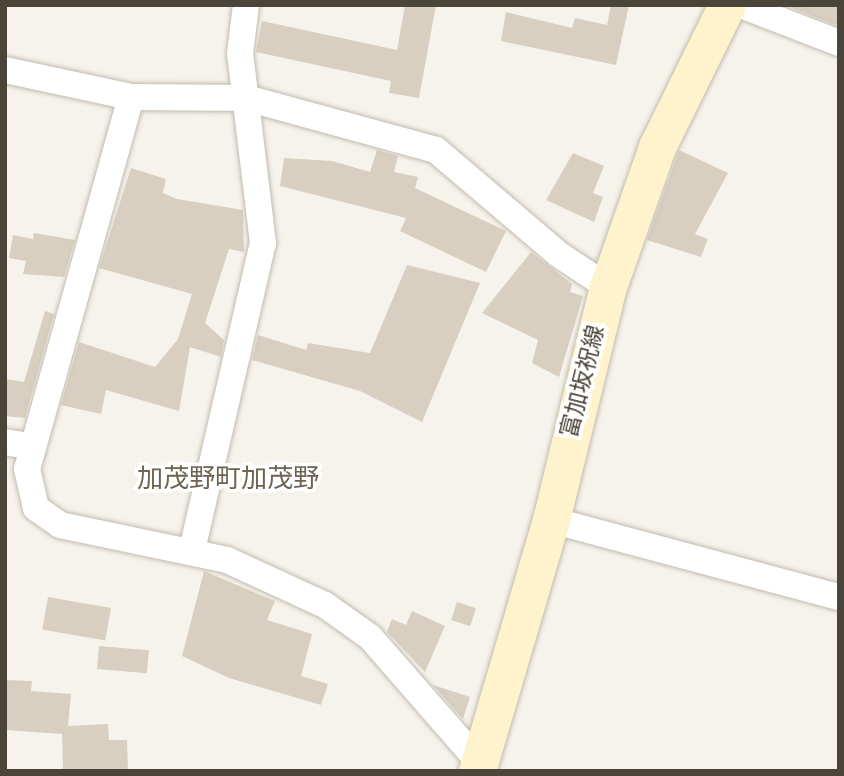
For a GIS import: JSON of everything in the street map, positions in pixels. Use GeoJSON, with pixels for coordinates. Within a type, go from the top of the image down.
{"type":"FeatureCollection","features":[{"type":"Feature","properties":{"kind":"main road","name":"富加坂祝線"},"geometry":{"type":"LineString","coordinates":[[478,767],[551,520],[608,287],[657,147],[727,5]]}},
{"type":"Feature","properties":{"kind":"street"},"geometry":{"type":"LineString","coordinates":[[192,550],[263,243],[240,54],[246,5]]}},
{"type":"Feature","properties":{"kind":"street"},"geometry":{"type":"LineString","coordinates":[[741,5],[839,43]]}},
{"type":"Feature","properties":{"kind":"street"},"geometry":{"type":"LineString","coordinates":[[5,70],[131,97],[246,98],[436,150],[558,254],[608,287]]}},
{"type":"Feature","properties":{"kind":"street"},"geometry":{"type":"LineString","coordinates":[[131,97],[27,469],[36,508],[60,526],[192,550],[325,605],[370,637],[478,767]]}},
{"type":"Feature","properties":{"kind":"street"},"geometry":{"type":"LineString","coordinates":[[5,442],[33,447]]}},
{"type":"Feature","properties":{"kind":"street"},"geometry":{"type":"LineString","coordinates":[[551,520],[839,597]]}},
{"type":"Feature","properties":{"kind":"building"},"geometry":{"type":"Polygon","coordinates":[[[405,5],[436,5],[419,98],[389,93],[391,81],[256,52],[262,21],[397,50],[405,5]]]}},
{"type":"Feature","properties":{"kind":"building"},"geometry":{"type":"Polygon","coordinates":[[[611,5],[629,5],[616,65],[501,41],[506,12],[572,28],[575,18],[607,25],[611,5]]]}},
{"type":"Feature","properties":{"kind":"building"},"geometry":{"type":"Polygon","coordinates":[[[785,5],[839,5],[839,25],[835,25],[785,5]]]}},
{"type":"Feature","properties":{"kind":"building"},"geometry":{"type":"Polygon","coordinates":[[[377,150],[398,156],[394,172],[418,177],[415,188],[506,231],[486,272],[400,231],[406,218],[280,186],[284,158],[332,161],[370,172],[377,150]]]}},
{"type":"Feature","properties":{"kind":"building"},"geometry":{"type":"Polygon","coordinates":[[[679,150],[728,173],[695,234],[708,239],[701,257],[647,240],[679,150]]]}},
{"type":"Feature","properties":{"kind":"building"},"geometry":{"type":"Polygon","coordinates":[[[573,153],[604,166],[593,193],[603,197],[594,222],[546,200],[573,153]]]}},
{"type":"Feature","properties":{"kind":"building"},"geometry":{"type":"Polygon","coordinates":[[[131,168],[166,179],[163,193],[177,199],[243,210],[244,252],[229,249],[205,323],[224,340],[221,357],[190,347],[179,411],[106,390],[101,414],[61,405],[79,342],[155,367],[178,339],[192,294],[99,268],[131,168]]]}},
{"type":"Feature","properties":{"kind":"building"},"geometry":{"type":"Polygon","coordinates":[[[34,233],[75,240],[64,277],[23,274],[26,261],[9,258],[13,235],[33,239],[34,233]]]}},
{"type":"Feature","properties":{"kind":"building"},"geometry":{"type":"Polygon","coordinates":[[[531,252],[572,284],[570,292],[583,296],[559,377],[532,363],[538,340],[482,313],[531,252]]]}},
{"type":"Feature","properties":{"kind":"building"},"geometry":{"type":"Polygon","coordinates":[[[407,265],[480,283],[422,422],[360,391],[252,360],[258,335],[306,350],[308,343],[370,353],[407,265]]]}},
{"type":"Feature","properties":{"kind":"building"},"geometry":{"type":"Polygon","coordinates":[[[45,311],[54,314],[25,418],[5,416],[5,379],[24,382],[45,311]]]}},
{"type":"Feature","properties":{"kind":"building"},"geometry":{"type":"Polygon","coordinates":[[[204,571],[275,601],[267,620],[312,634],[301,676],[328,684],[321,705],[229,678],[182,656],[204,571]]]}},
{"type":"Feature","properties":{"kind":"building"},"geometry":{"type":"Polygon","coordinates":[[[48,597],[111,608],[105,641],[42,629],[48,597]]]}},
{"type":"Feature","properties":{"kind":"building"},"geometry":{"type":"Polygon","coordinates":[[[457,602],[476,608],[470,626],[451,620],[457,602]]]}},
{"type":"Feature","properties":{"kind":"building"},"geometry":{"type":"Polygon","coordinates":[[[412,611],[445,626],[425,672],[387,632],[392,619],[406,625],[412,611]]]}},
{"type":"Feature","properties":{"kind":"building"},"geometry":{"type":"Polygon","coordinates":[[[99,646],[149,650],[147,673],[97,669],[99,646]]]}},
{"type":"Feature","properties":{"kind":"building"},"geometry":{"type":"Polygon","coordinates":[[[5,680],[32,681],[31,691],[71,694],[68,726],[108,724],[109,740],[127,740],[128,771],[63,771],[62,734],[5,730],[5,680]]]}},
{"type":"Feature","properties":{"kind":"building"},"geometry":{"type":"Polygon","coordinates":[[[433,685],[470,697],[463,719],[433,685]]]}},
{"type":"Feature","properties":{"kind":"district","name":"加茂野町加茂野"},"geometry":{"type":"Point","coordinates":[228,481]}}]}
